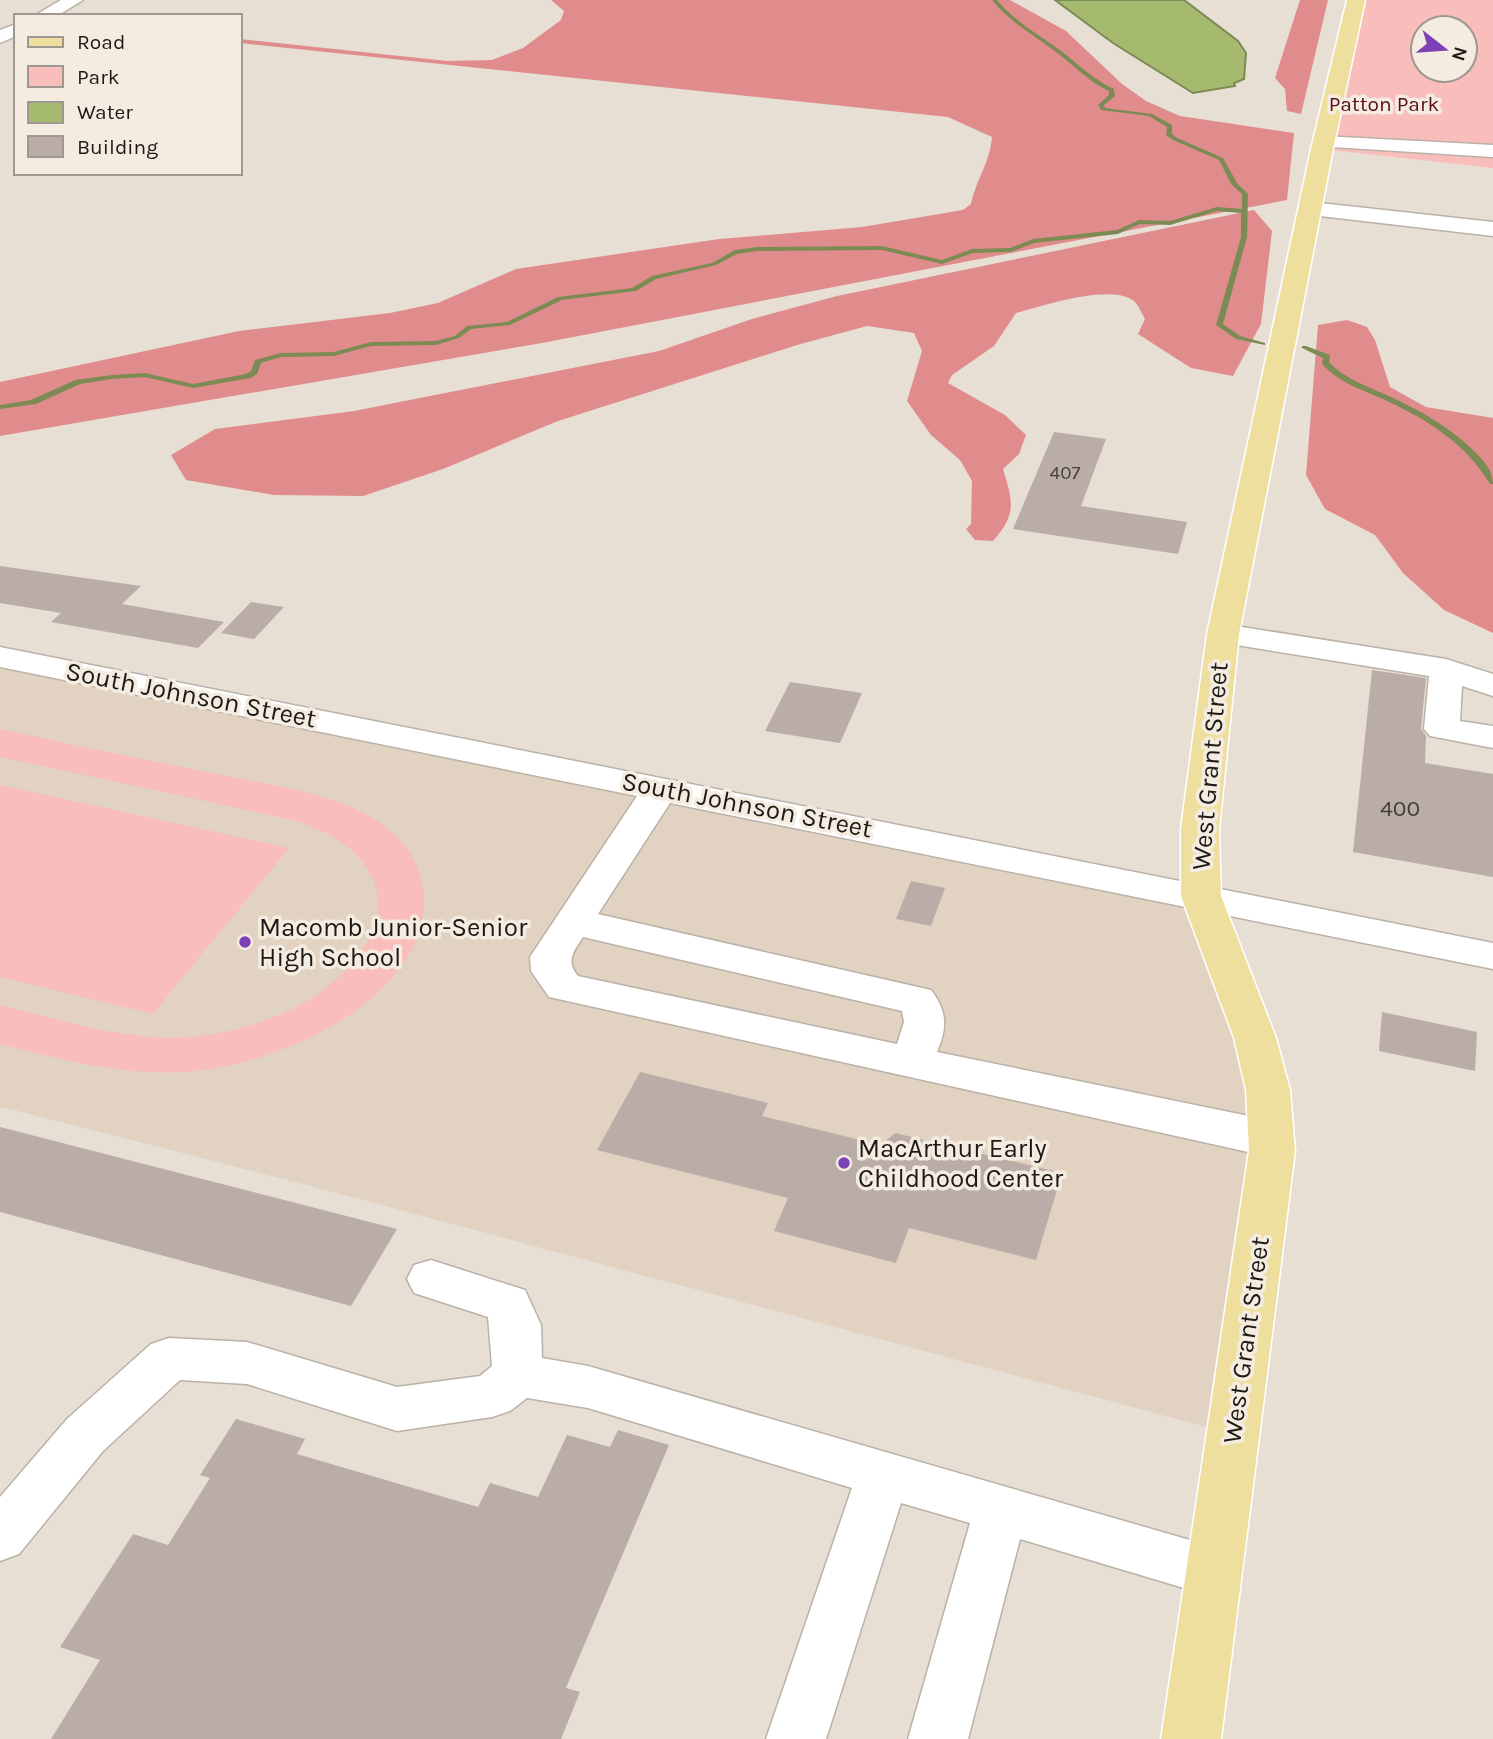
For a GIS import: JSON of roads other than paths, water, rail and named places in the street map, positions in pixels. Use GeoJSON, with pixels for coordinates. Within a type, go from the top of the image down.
{"type":"FeatureCollection","features":[{"type":"Feature","properties":{"kind":"main road","name":"West Grant Street"},"geometry":{"type":"LineString","coordinates":[[1191,1739],[1272,1136],[1268,1090],[1255,1038],[1201,896],[1200,829],[1223,634],[1323,142],[1356,0]]}},
{"type":"Feature","properties":{"kind":"street"},"geometry":{"type":"LineString","coordinates":[[47,14],[74,0]]}},
{"type":"Feature","properties":{"kind":"street"},"geometry":{"type":"LineString","coordinates":[[1323,142],[1493,151]]}},
{"type":"Feature","properties":{"kind":"street"},"geometry":{"type":"LineString","coordinates":[[1311,209],[1493,229]]}},
{"type":"Feature","properties":{"kind":"street"},"geometry":{"type":"LineString","coordinates":[[1223,634],[1446,669],[1493,686]]}},
{"type":"Feature","properties":{"kind":"street","name":"South Johnson Street"},"geometry":{"type":"LineString","coordinates":[[0,657],[1493,956]]}},
{"type":"Feature","properties":{"kind":"street"},"geometry":{"type":"LineString","coordinates":[[1446,669],[1442,729],[1493,737]]}},
{"type":"Feature","properties":{"kind":"street"},"geometry":{"type":"LineString","coordinates":[[661,788],[551,957],[551,971],[564,987],[1257,1137],[1272,1136]]}},
{"type":"Feature","properties":{"kind":"street"},"geometry":{"type":"LineString","coordinates":[[574,922],[916,1000],[925,1008],[926,1022],[911,1062]]}},
{"type":"Feature","properties":{"kind":"street"},"geometry":{"type":"LineString","coordinates":[[431,1279],[508,1304],[516,1325],[518,1375]]}},
{"type":"Feature","properties":{"kind":"street"},"geometry":{"type":"LineString","coordinates":[[0,1537],[85,1435],[169,1359],[247,1363],[397,1409],[492,1396],[518,1375],[588,1387],[1214,1572]]}},
{"type":"Feature","properties":{"kind":"street"},"geometry":{"type":"LineString","coordinates":[[796,1739],[884,1473]]}},
{"type":"Feature","properties":{"kind":"street"},"geometry":{"type":"LineString","coordinates":[[938,1739],[1001,1508]]}},
{"type":"Feature","properties":{"kind":"water"},"geometry":{"type":"Polygon","coordinates":[[[1055,0],[1184,0],[1238,41],[1246,53],[1244,79],[1234,83],[1235,86],[1193,93],[1113,43],[1055,0]]]}},
{"type":"Feature","properties":{"kind":"waterway"},"geometry":{"type":"LineString","coordinates":[[994,0],[1018,23],[1092,79],[1112,90],[1112,96],[1101,105],[1103,109],[1150,115],[1170,126],[1169,135],[1175,139],[1221,159],[1234,184],[1245,194],[1245,211]]}},
{"type":"Feature","properties":{"kind":"waterway"},"geometry":{"type":"LineString","coordinates":[[0,407],[33,402],[78,382],[112,377],[145,375],[193,386],[248,376],[254,372],[258,362],[281,355],[334,354],[371,344],[436,343],[457,337],[469,327],[508,324],[560,298],[634,290],[654,277],[714,264],[735,252],[757,249],[882,248],[942,262],[972,251],[1011,250],[1033,241],[1118,232],[1139,222],[1170,223],[1217,209],[1245,211]]}},
{"type":"Feature","properties":{"kind":"waterway"},"geometry":{"type":"LineString","coordinates":[[1245,211],[1244,237],[1219,325],[1238,338],[1263,344]]}},
{"type":"Feature","properties":{"kind":"waterway"},"geometry":{"type":"LineString","coordinates":[[1304,347],[1327,357],[1325,362],[1348,382],[1434,423],[1463,444],[1493,482]]}},
{"type":"Feature","properties":{"kind":"place","name":"Macomb Junior-Senior High School"},"geometry":{"type":"Point","coordinates":[245,942]}},
{"type":"Feature","properties":{"kind":"place","name":"MacArthur Early Childhood Center"},"geometry":{"type":"Point","coordinates":[844,1163]}},
{"type":"Feature","properties":{"kind":"park label","name":"Patton Park"},"geometry":{"type":"Point","coordinates":[1384,104]}}]}
